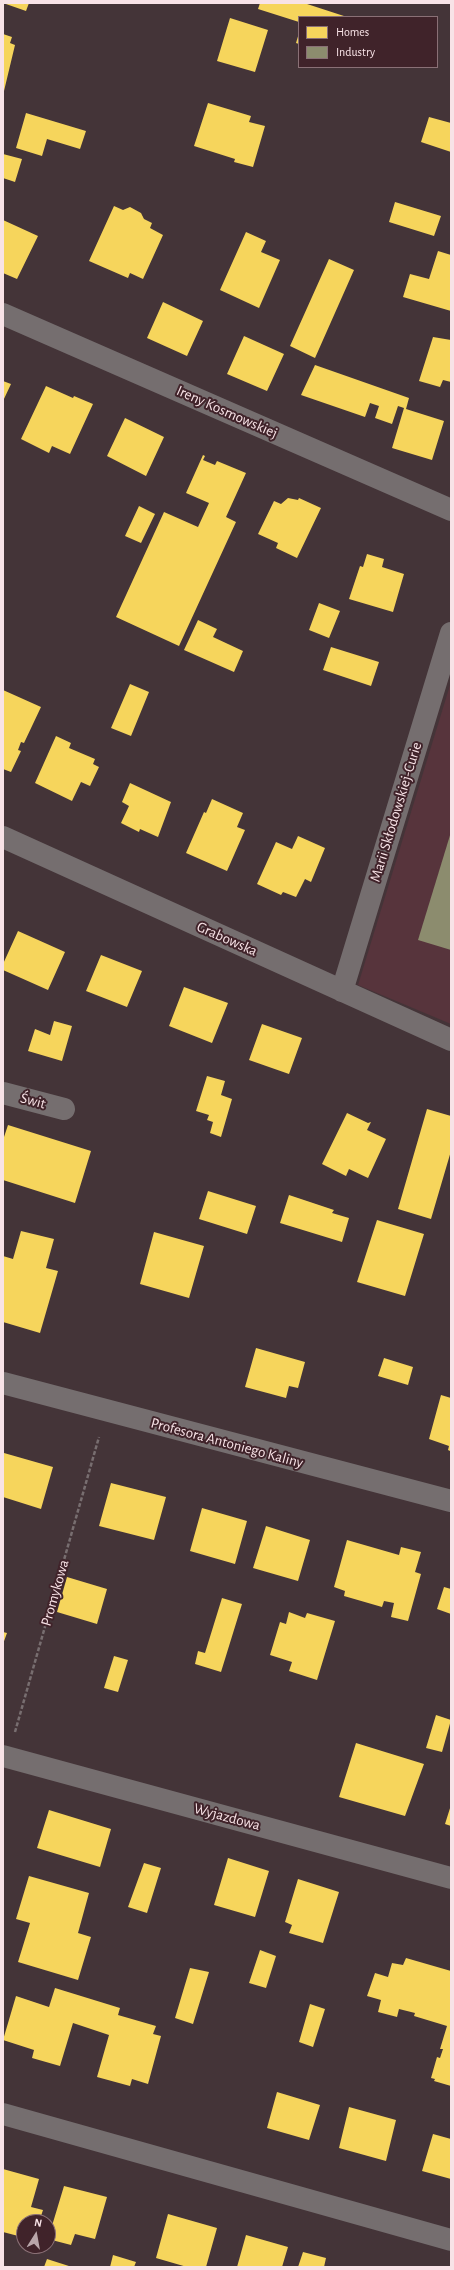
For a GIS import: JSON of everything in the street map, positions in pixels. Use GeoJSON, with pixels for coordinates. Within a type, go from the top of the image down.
{"type":"FeatureCollection","features":[{"type":"Feature","properties":{"kind":"street","name":"Ireny Kosmowskiej"},"geometry":{"type":"LineString","coordinates":[[3,314],[451,510]]}},
{"type":"Feature","properties":{"kind":"street","name":"Marii Skłodowskiej-Curie"},"geometry":{"type":"LineString","coordinates":[[342,991],[451,633]]}},
{"type":"Feature","properties":{"kind":"street","name":"Grabowska"},"geometry":{"type":"LineString","coordinates":[[3,837],[451,1040]]}},
{"type":"Feature","properties":{"kind":"street","name":"Świt"},"geometry":{"type":"LineString","coordinates":[[3,1093],[64,1109]]}},
{"type":"Feature","properties":{"kind":"street","name":"Profesora Antoniego Kaliny"},"geometry":{"type":"LineString","coordinates":[[3,1383],[451,1501]]}},
{"type":"Feature","properties":{"kind":"street","name":"Wyjazdowa"},"geometry":{"type":"LineString","coordinates":[[5,1763],[451,1878]]}},
{"type":"Feature","properties":{"kind":"street"},"geometry":{"type":"LineString","coordinates":[[3,2114],[451,2240]]}},
{"type":"Feature","properties":{"kind":"path","name":"Promykowa"},"geometry":{"type":"LineString","coordinates":[[5,1763],[107,1411]]}},
{"type":"Feature","properties":{"kind":"shaded area"},"geometry":{"type":"Polygon","coordinates":[[[451,682],[451,1024],[358,985],[451,682]]]}},
{"type":"Feature","properties":{"kind":"building: Homes"},"geometry":{"type":"Polygon","coordinates":[[[3,3],[29,3],[26,11],[3,3]]]}},
{"type":"Feature","properties":{"kind":"building: Homes"},"geometry":{"type":"Polygon","coordinates":[[[260,3],[304,3],[344,16],[298,16],[298,22],[258,9],[260,3]]]}},
{"type":"Feature","properties":{"kind":"building: Homes"},"geometry":{"type":"Polygon","coordinates":[[[230,18],[268,30],[255,72],[217,61],[230,18]]]}},
{"type":"Feature","properties":{"kind":"building: Homes"},"geometry":{"type":"Polygon","coordinates":[[[3,34],[12,37],[10,43],[15,45],[4,91],[3,34]]]}},
{"type":"Feature","properties":{"kind":"building: Homes"},"geometry":{"type":"Polygon","coordinates":[[[208,103],[251,116],[249,122],[265,126],[253,167],[234,162],[235,159],[194,146],[208,103]]]}},
{"type":"Feature","properties":{"kind":"building: Homes"},"geometry":{"type":"Polygon","coordinates":[[[26,113],[86,131],[80,149],[47,139],[42,156],[16,148],[26,113]]]}},
{"type":"Feature","properties":{"kind":"building: Homes"},"geometry":{"type":"Polygon","coordinates":[[[429,117],[451,123],[451,152],[421,142],[429,117]]]}},
{"type":"Feature","properties":{"kind":"building: Homes"},"geometry":{"type":"Polygon","coordinates":[[[3,154],[22,159],[15,182],[3,178],[3,154]]]}},
{"type":"Feature","properties":{"kind":"building: Homes"},"geometry":{"type":"Polygon","coordinates":[[[395,202],[441,216],[434,236],[389,222],[395,202]]]}},
{"type":"Feature","properties":{"kind":"building: Homes"},"geometry":{"type":"Polygon","coordinates":[[[114,206],[123,210],[130,207],[141,213],[144,219],[152,223],[150,228],[163,235],[143,279],[130,273],[128,278],[89,261],[114,206]]]}},
{"type":"Feature","properties":{"kind":"building: Homes"},"geometry":{"type":"Polygon","coordinates":[[[3,220],[38,236],[17,279],[3,273],[3,220]]]}},
{"type":"Feature","properties":{"kind":"building: Homes"},"geometry":{"type":"Polygon","coordinates":[[[246,232],[266,241],[261,252],[280,260],[259,308],[220,290],[246,232]]]}},
{"type":"Feature","properties":{"kind":"building: Homes"},"geometry":{"type":"Polygon","coordinates":[[[438,251],[451,255],[451,311],[403,297],[410,274],[429,279],[438,251]]]}},
{"type":"Feature","properties":{"kind":"building: Homes"},"geometry":{"type":"Polygon","coordinates":[[[329,259],[354,270],[315,358],[290,346],[329,259]]]}},
{"type":"Feature","properties":{"kind":"building: Homes"},"geometry":{"type":"Polygon","coordinates":[[[163,302],[203,321],[187,356],[147,338],[163,302]]]}},
{"type":"Feature","properties":{"kind":"building: Homes"},"geometry":{"type":"Polygon","coordinates":[[[244,336],[284,354],[267,391],[227,374],[244,336]]]}},
{"type":"Feature","properties":{"kind":"building: Homes"},"geometry":{"type":"Polygon","coordinates":[[[433,337],[451,340],[451,382],[443,380],[440,387],[419,381],[433,337]]]}},
{"type":"Feature","properties":{"kind":"building: Homes"},"geometry":{"type":"Polygon","coordinates":[[[315,365],[409,398],[406,409],[444,421],[432,460],[392,448],[404,408],[398,406],[392,424],[375,418],[379,406],[370,403],[365,417],[301,395],[315,365]]]}},
{"type":"Feature","properties":{"kind":"building: Homes"},"geometry":{"type":"Polygon","coordinates":[[[3,381],[11,384],[3,401],[3,381]]]}},
{"type":"Feature","properties":{"kind":"building: Homes"},"geometry":{"type":"Polygon","coordinates":[[[46,386],[73,398],[74,396],[93,404],[70,454],[52,446],[49,453],[21,439],[46,386]]]}},
{"type":"Feature","properties":{"kind":"building: Homes"},"geometry":{"type":"Polygon","coordinates":[[[125,418],[164,437],[146,476],[107,456],[125,418]]]}},
{"type":"Feature","properties":{"kind":"building: Homes"},"geometry":{"type":"Polygon","coordinates":[[[203,455],[205,456],[203,460],[215,465],[217,461],[246,473],[226,517],[236,522],[179,646],[116,617],[164,512],[198,527],[209,503],[186,493],[203,455]]]}},
{"type":"Feature","properties":{"kind":"building: Homes"},"geometry":{"type":"Polygon","coordinates":[[[288,498],[298,500],[299,498],[321,508],[297,558],[276,548],[278,543],[258,534],[274,501],[281,504],[288,498]]]}},
{"type":"Feature","properties":{"kind":"building: Homes"},"geometry":{"type":"Polygon","coordinates":[[[139,506],[155,514],[141,543],[125,536],[139,506]]]}},
{"type":"Feature","properties":{"kind":"building: Homes"},"geometry":{"type":"Polygon","coordinates":[[[367,554],[384,559],[382,567],[404,574],[393,612],[349,599],[360,566],[363,567],[367,554]]]}},
{"type":"Feature","properties":{"kind":"building: Homes"},"geometry":{"type":"Polygon","coordinates":[[[319,603],[340,611],[329,638],[309,630],[319,603]]]}},
{"type":"Feature","properties":{"kind":"building: Homes"},"geometry":{"type":"Polygon","coordinates":[[[198,620],[217,629],[213,637],[243,651],[234,672],[184,650],[198,620]]]}},
{"type":"Feature","properties":{"kind":"building: Homes"},"geometry":{"type":"Polygon","coordinates":[[[331,647],[379,662],[371,686],[323,670],[331,647]]]}},
{"type":"Feature","properties":{"kind":"building: Homes"},"geometry":{"type":"Polygon","coordinates":[[[130,684],[149,692],[131,736],[111,728],[130,684]]]}},
{"type":"Feature","properties":{"kind":"building: Homes"},"geometry":{"type":"Polygon","coordinates":[[[3,690],[41,707],[24,743],[21,742],[18,750],[21,751],[11,772],[3,769],[3,690]]]}},
{"type":"Feature","properties":{"kind":"building: Homes"},"geometry":{"type":"Polygon","coordinates":[[[56,736],[71,743],[69,748],[95,759],[93,764],[99,767],[90,786],[81,782],[72,801],[35,783],[56,736]]]}},
{"type":"Feature","properties":{"kind":"building: Homes"},"geometry":{"type":"Polygon","coordinates":[[[130,783],[171,802],[158,837],[140,829],[139,832],[121,823],[129,806],[122,802],[130,783]]]}},
{"type":"Feature","properties":{"kind":"building: Homes"},"geometry":{"type":"Polygon","coordinates":[[[212,799],[243,813],[237,827],[245,830],[227,871],[186,853],[204,812],[206,813],[212,799]]]}},
{"type":"Feature","properties":{"kind":"building: Homes"},"geometry":{"type":"Polygon","coordinates":[[[298,836],[325,848],[311,882],[305,879],[296,897],[283,892],[281,895],[257,884],[276,842],[292,849],[298,836]]]}},
{"type":"Feature","properties":{"kind":"building: Homes"},"geometry":{"type":"Polygon","coordinates":[[[18,931],[65,952],[48,990],[3,970],[3,964],[18,931]]]}},
{"type":"Feature","properties":{"kind":"building: Homes"},"geometry":{"type":"Polygon","coordinates":[[[101,955],[142,971],[127,1007],[86,991],[101,955]]]}},
{"type":"Feature","properties":{"kind":"building: Homes"},"geometry":{"type":"Polygon","coordinates":[[[184,987],[228,1003],[212,1043],[169,1026],[184,987]]]}},
{"type":"Feature","properties":{"kind":"building: Homes"},"geometry":{"type":"Polygon","coordinates":[[[54,1021],[72,1026],[62,1061],[28,1051],[35,1029],[50,1035],[54,1021]]]}},
{"type":"Feature","properties":{"kind":"building: Homes"},"geometry":{"type":"Polygon","coordinates":[[[262,1024],[302,1038],[289,1074],[249,1060],[262,1024]]]}},
{"type":"Feature","properties":{"kind":"building: Homes"},"geometry":{"type":"Polygon","coordinates":[[[207,1076],[225,1081],[221,1095],[232,1099],[221,1137],[210,1133],[213,1122],[207,1120],[209,1115],[196,1111],[207,1076]]]}},
{"type":"Feature","properties":{"kind":"building: Homes"},"geometry":{"type":"Polygon","coordinates":[[[427,1109],[451,1116],[451,1151],[431,1219],[398,1209],[427,1109]]]}},
{"type":"Feature","properties":{"kind":"building: Homes"},"geometry":{"type":"Polygon","coordinates":[[[347,1113],[368,1123],[371,1122],[367,1130],[386,1139],[368,1178],[349,1169],[346,1176],[322,1164],[347,1113]]]}},
{"type":"Feature","properties":{"kind":"building: Homes"},"geometry":{"type":"Polygon","coordinates":[[[8,1125],[91,1151],[75,1203],[3,1180],[3,1140],[8,1125]]]}},
{"type":"Feature","properties":{"kind":"building: Homes"},"geometry":{"type":"Polygon","coordinates":[[[208,1191],[256,1206],[247,1234],[199,1219],[208,1191]]]}},
{"type":"Feature","properties":{"kind":"building: Homes"},"geometry":{"type":"Polygon","coordinates":[[[289,1195],[334,1210],[332,1213],[349,1218],[342,1242],[280,1223],[289,1195]]]}},
{"type":"Feature","properties":{"kind":"building: Homes"},"geometry":{"type":"Polygon","coordinates":[[[377,1220],[424,1234],[405,1296],[357,1282],[377,1220]]]}},
{"type":"Feature","properties":{"kind":"building: Homes"},"geometry":{"type":"Polygon","coordinates":[[[21,1231],[54,1239],[46,1268],[58,1271],[40,1333],[3,1322],[3,1256],[13,1259],[21,1231]]]}},
{"type":"Feature","properties":{"kind":"building: Homes"},"geometry":{"type":"Polygon","coordinates":[[[154,1232],[204,1246],[189,1298],[140,1284],[154,1232]]]}},
{"type":"Feature","properties":{"kind":"building: Homes"},"geometry":{"type":"Polygon","coordinates":[[[256,1348],[305,1362],[298,1388],[289,1386],[286,1398],[245,1387],[256,1348]]]}},
{"type":"Feature","properties":{"kind":"building: Homes"},"geometry":{"type":"Polygon","coordinates":[[[384,1358],[413,1367],[408,1385],[378,1376],[384,1358]]]}},
{"type":"Feature","properties":{"kind":"building: Homes"},"geometry":{"type":"Polygon","coordinates":[[[441,1395],[451,1398],[450,1451],[448,1450],[449,1446],[429,1439],[441,1395]]]}},
{"type":"Feature","properties":{"kind":"building: Homes"},"geometry":{"type":"Polygon","coordinates":[[[4,1453],[53,1467],[41,1509],[3,1497],[4,1453]]]}},
{"type":"Feature","properties":{"kind":"building: Homes"},"geometry":{"type":"Polygon","coordinates":[[[111,1483],[166,1497],[154,1540],[99,1526],[111,1483]]]}},
{"type":"Feature","properties":{"kind":"building: Homes"},"geometry":{"type":"Polygon","coordinates":[[[202,1508],[247,1521],[235,1564],[190,1551],[202,1508]]]}},
{"type":"Feature","properties":{"kind":"building: Homes"},"geometry":{"type":"Polygon","coordinates":[[[266,1526],[310,1540],[298,1581],[253,1568],[266,1526]]]}},
{"type":"Feature","properties":{"kind":"building: Homes"},"geometry":{"type":"Polygon","coordinates":[[[347,1540],[399,1555],[401,1547],[421,1552],[415,1572],[421,1574],[408,1621],[391,1617],[394,1603],[384,1601],[382,1607],[344,1596],[345,1591],[334,1587],[347,1540]]]}},
{"type":"Feature","properties":{"kind":"building: Homes"},"geometry":{"type":"Polygon","coordinates":[[[67,1577],[107,1589],[97,1624],[57,1612],[67,1577]]]}},
{"type":"Feature","properties":{"kind":"building: Homes"},"geometry":{"type":"Polygon","coordinates":[[[444,1587],[451,1589],[451,1614],[437,1609],[444,1587]]]}},
{"type":"Feature","properties":{"kind":"building: Homes"},"geometry":{"type":"Polygon","coordinates":[[[222,1598],[242,1604],[221,1672],[195,1664],[198,1651],[205,1653],[222,1598]]]}},
{"type":"Feature","properties":{"kind":"building: Homes"},"geometry":{"type":"Polygon","coordinates":[[[289,1612],[305,1618],[307,1613],[335,1621],[317,1680],[289,1671],[292,1662],[270,1655],[280,1622],[286,1624],[289,1612]]]}},
{"type":"Feature","properties":{"kind":"building: Homes"},"geometry":{"type":"Polygon","coordinates":[[[3,1632],[7,1633],[3,1644],[3,1632]]]}},
{"type":"Feature","properties":{"kind":"building: Homes"},"geometry":{"type":"Polygon","coordinates":[[[114,1656],[128,1660],[118,1692],[104,1688],[114,1656]]]}},
{"type":"Feature","properties":{"kind":"building: Homes"},"geometry":{"type":"Polygon","coordinates":[[[436,1715],[451,1720],[442,1752],[426,1748],[436,1715]]]}},
{"type":"Feature","properties":{"kind":"building: Homes"},"geometry":{"type":"Polygon","coordinates":[[[356,1743],[424,1764],[405,1816],[339,1797],[356,1743]]]}},
{"type":"Feature","properties":{"kind":"building: Homes"},"geometry":{"type":"Polygon","coordinates":[[[451,1805],[451,1826],[445,1824],[451,1805]]]}},
{"type":"Feature","properties":{"kind":"building: Homes"},"geometry":{"type":"Polygon","coordinates":[[[49,1810],[111,1829],[100,1867],[37,1848],[49,1810]]]}},
{"type":"Feature","properties":{"kind":"building: Homes"},"geometry":{"type":"Polygon","coordinates":[[[228,1858],[269,1871],[255,1917],[214,1905],[228,1858]]]}},
{"type":"Feature","properties":{"kind":"building: Homes"},"geometry":{"type":"Polygon","coordinates":[[[144,1863],[161,1868],[147,1913],[128,1907],[144,1863]]]}},
{"type":"Feature","properties":{"kind":"building: Homes"},"geometry":{"type":"Polygon","coordinates":[[[29,1876],[89,1893],[78,1933],[91,1937],[78,1980],[18,1962],[30,1923],[16,1919],[29,1876]]]}},
{"type":"Feature","properties":{"kind":"building: Homes"},"geometry":{"type":"Polygon","coordinates":[[[298,1879],[339,1892],[323,1943],[289,1933],[292,1925],[285,1922],[298,1879]]]}},
{"type":"Feature","properties":{"kind":"building: Homes"},"geometry":{"type":"Polygon","coordinates":[[[260,1950],[276,1956],[266,1988],[249,1983],[260,1950]]]}},
{"type":"Feature","properties":{"kind":"building: Homes"},"geometry":{"type":"Polygon","coordinates":[[[406,1958],[451,1971],[451,2086],[434,2081],[435,2079],[431,2078],[437,2057],[440,2058],[443,2049],[440,2049],[447,2026],[414,2016],[415,2013],[399,2009],[397,2017],[378,2012],[381,2000],[367,1996],[375,1973],[388,1977],[392,1963],[403,1965],[406,1958]]]}},
{"type":"Feature","properties":{"kind":"building: Homes"},"geometry":{"type":"Polygon","coordinates":[[[190,1968],[209,1972],[193,2024],[175,2018],[190,1968]]]}},
{"type":"Feature","properties":{"kind":"building: Homes"},"geometry":{"type":"Polygon","coordinates":[[[55,1988],[120,2008],[118,2015],[156,2026],[153,2034],[161,2036],[148,2084],[132,2079],[130,2086],[97,2077],[109,2035],[73,2023],[60,2066],[32,2058],[34,2050],[3,2040],[16,1996],[49,2007],[55,1988]]]}},
{"type":"Feature","properties":{"kind":"building: Homes"},"geometry":{"type":"Polygon","coordinates":[[[310,2004],[325,2009],[313,2047],[299,2042],[310,2004]]]}},
{"type":"Feature","properties":{"kind":"building: Homes"},"geometry":{"type":"Polygon","coordinates":[[[277,2092],[320,2105],[309,2140],[267,2128],[277,2092]]]}},
{"type":"Feature","properties":{"kind":"building: Homes"},"geometry":{"type":"Polygon","coordinates":[[[349,2107],[396,2120],[386,2161],[339,2148],[349,2107]]]}},
{"type":"Feature","properties":{"kind":"building: Homes"},"geometry":{"type":"Polygon","coordinates":[[[433,2134],[451,2139],[451,2179],[422,2171],[433,2134]]]}},
{"type":"Feature","properties":{"kind":"building: Homes"},"geometry":{"type":"Polygon","coordinates":[[[3,2169],[39,2179],[31,2207],[43,2210],[42,2214],[16,2214],[16,2235],[3,2232],[3,2169]]]}},
{"type":"Feature","properties":{"kind":"building: Homes"},"geometry":{"type":"Polygon","coordinates":[[[64,2186],[107,2197],[95,2239],[75,2234],[71,2245],[56,2241],[56,2214],[64,2186]]]}},
{"type":"Feature","properties":{"kind":"building: Homes"},"geometry":{"type":"Polygon","coordinates":[[[168,2214],[217,2228],[206,2267],[187,2267],[156,2258],[168,2214]]]}},
{"type":"Feature","properties":{"kind":"building: Homes"},"geometry":{"type":"Polygon","coordinates":[[[246,2235],[288,2247],[282,2267],[237,2267],[246,2235]]]}},
{"type":"Feature","properties":{"kind":"building: Homes"},"geometry":{"type":"Polygon","coordinates":[[[303,2252],[326,2258],[324,2267],[298,2267],[303,2252]]]}},
{"type":"Feature","properties":{"kind":"building: Homes"},"geometry":{"type":"Polygon","coordinates":[[[113,2255],[136,2262],[134,2267],[110,2267],[113,2255]]]}},
{"type":"Feature","properties":{"kind":"building: Homes"},"geometry":{"type":"Polygon","coordinates":[[[47,2259],[72,2267],[44,2267],[47,2259]]]}},
{"type":"Feature","properties":{"kind":"building: Industry"},"geometry":{"type":"Polygon","coordinates":[[[451,832],[451,950],[418,940],[451,832]]]}}]}
